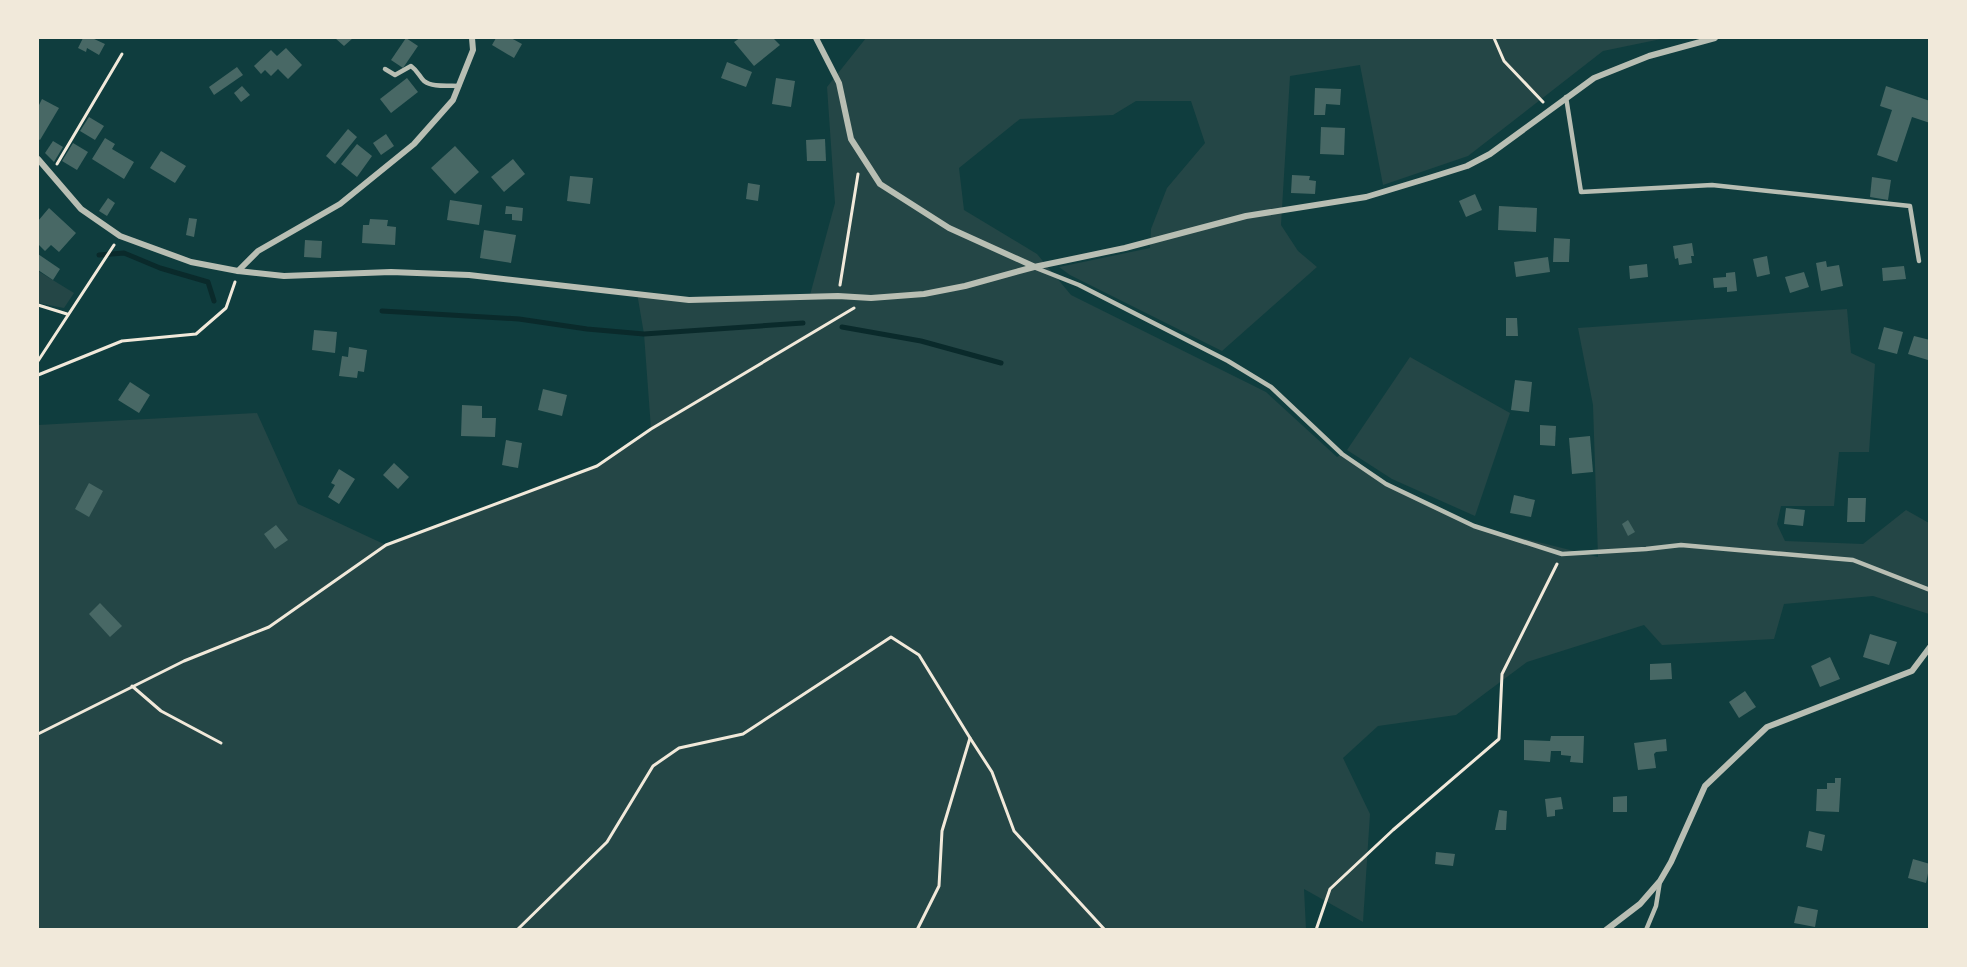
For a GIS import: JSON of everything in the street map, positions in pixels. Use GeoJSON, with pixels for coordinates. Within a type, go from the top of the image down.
{"type":"FeatureCollection","features":[{"type":"Feature","properties":{"kind":"street"},"geometry":{"type":"LineString","coordinates":[[238,271],[258,251],[340,204],[414,144],[453,100],[473,51],[472,38]]}},
{"type":"Feature","properties":{"kind":"street"},"geometry":{"type":"LineString","coordinates":[[816,38],[839,83],[851,140],[880,184],[949,228],[1034,267]]}},
{"type":"Feature","properties":{"kind":"street"},"geometry":{"type":"LineString","coordinates":[[38,159],[81,209],[120,236],[191,262],[238,271],[284,276],[391,272],[469,275],[689,300],[838,296],[871,298],[924,294],[965,286],[1034,267],[1125,248],[1246,216],[1366,197],[1432,177],[1467,166],[1490,154],[1594,78],[1649,56],[1714,38]]}},
{"type":"Feature","properties":{"kind":"street"},"geometry":{"type":"LineString","coordinates":[[1606,930],[1640,904],[1660,881],[1671,862],[1705,786],[1767,727],[1912,671],[1929,647]]}},
{"type":"Feature","properties":{"kind":"lane"},"geometry":{"type":"LineString","coordinates":[[385,69],[395,75],[411,66],[419,71],[422,80],[431,85],[459,86]]}},
{"type":"Feature","properties":{"kind":"lane"},"geometry":{"type":"LineString","coordinates":[[1566,97],[1581,192],[1712,185],[1910,206],[1919,261]]}},
{"type":"Feature","properties":{"kind":"lane"},"geometry":{"type":"LineString","coordinates":[[1034,267],[1090,290],[1228,361],[1271,387],[1342,454],[1386,484],[1474,526],[1562,554],[1681,545],[1853,560],[1929,590]]}},
{"type":"Feature","properties":{"kind":"lane"},"geometry":{"type":"LineString","coordinates":[[1646,930],[1656,906],[1660,881]]}},
{"type":"Feature","properties":{"kind":"path"},"geometry":{"type":"LineString","coordinates":[[1494,38],[1504,61],[1550,109]]}},
{"type":"Feature","properties":{"kind":"path"},"geometry":{"type":"LineString","coordinates":[[54,167],[122,54]]}},
{"type":"Feature","properties":{"kind":"path"},"geometry":{"type":"LineString","coordinates":[[838,296],[861,156]]}},
{"type":"Feature","properties":{"kind":"path"},"geometry":{"type":"LineString","coordinates":[[38,361],[120,236]]}},
{"type":"Feature","properties":{"kind":"path"},"geometry":{"type":"LineString","coordinates":[[38,375],[122,341],[196,334],[226,308],[238,271]]}},
{"type":"Feature","properties":{"kind":"path"},"geometry":{"type":"LineString","coordinates":[[38,734],[184,661],[269,627],[386,545],[597,466],[651,429],[871,298]]}},
{"type":"Feature","properties":{"kind":"path"},"geometry":{"type":"LineString","coordinates":[[38,304],[68,314]]}},
{"type":"Feature","properties":{"kind":"path"},"geometry":{"type":"LineString","coordinates":[[1316,930],[1330,889],[1393,830],[1498,739],[1502,674],[1562,554]]}},
{"type":"Feature","properties":{"kind":"path"},"geometry":{"type":"LineString","coordinates":[[516,930],[607,842],[653,766],[679,748],[743,734],[891,637],[919,656],[992,772],[1014,831],[1105,930]]}},
{"type":"Feature","properties":{"kind":"path"},"geometry":{"type":"LineString","coordinates":[[132,686],[161,711],[221,743]]}},
{"type":"Feature","properties":{"kind":"path"},"geometry":{"type":"LineString","coordinates":[[917,930],[939,886],[942,831],[970,738]]}},
{"type":"Feature","properties":{"kind":"shaded area"},"geometry":{"type":"Polygon","coordinates":[[[866,38],[1666,38],[1603,51],[1468,156],[1383,185],[1360,65],[1290,76],[1281,225],[1298,251],[1317,267],[1222,351],[1070,275],[1059,267],[1150,248],[1151,229],[1167,188],[1205,143],[1191,101],[1136,101],[1113,115],[1020,119],[959,168],[964,210],[1037,254],[1071,295],[1266,392],[1337,457],[1342,454],[1386,484],[1474,526],[1598,557],[1593,405],[1578,328],[1847,309],[1851,353],[1875,364],[1869,452],[1839,452],[1834,506],[1781,506],[1777,524],[1785,541],[1863,544],[1906,510],[1929,523],[1929,614],[1873,596],[1784,604],[1774,639],[1662,645],[1644,625],[1527,662],[1456,715],[1378,726],[1343,758],[1370,814],[1363,922],[1304,889],[1306,929],[38,930],[38,425],[257,413],[298,504],[386,545],[597,466],[651,429],[644,334],[637,293],[685,297],[810,295],[835,203],[827,87],[866,38]]]}},
{"type":"Feature","properties":{"kind":"shaded area"},"geometry":{"type":"Polygon","coordinates":[[[38,271],[74,293],[64,308],[38,303],[38,271]]]}},
{"type":"Feature","properties":{"kind":"shaded area"},"geometry":{"type":"Polygon","coordinates":[[[1410,357],[1510,413],[1475,516],[1392,479],[1347,450],[1410,357]]]}},
{"type":"Feature","properties":{"kind":"building"},"geometry":{"type":"Polygon","coordinates":[[[83,38],[92,38],[105,44],[99,55],[87,48],[86,52],[78,48],[83,38]]]}},
{"type":"Feature","properties":{"kind":"building"},"geometry":{"type":"Polygon","coordinates":[[[335,38],[353,38],[344,46],[335,38]]]}},
{"type":"Feature","properties":{"kind":"building"},"geometry":{"type":"Polygon","coordinates":[[[406,38],[418,46],[403,68],[391,60],[406,38]]]}},
{"type":"Feature","properties":{"kind":"building"},"geometry":{"type":"Polygon","coordinates":[[[496,38],[511,38],[522,44],[514,58],[492,45],[496,38]]]}},
{"type":"Feature","properties":{"kind":"building"},"geometry":{"type":"Polygon","coordinates":[[[740,38],[773,38],[780,45],[754,66],[734,42],[740,38]]]}},
{"type":"Feature","properties":{"kind":"building"},"geometry":{"type":"Polygon","coordinates":[[[286,48],[302,65],[288,79],[278,69],[271,76],[265,70],[261,74],[254,66],[271,50],[277,56],[286,48]]]}},
{"type":"Feature","properties":{"kind":"building"},"geometry":{"type":"Polygon","coordinates":[[[727,62],[752,72],[746,87],[721,78],[727,62]]]}},
{"type":"Feature","properties":{"kind":"building"},"geometry":{"type":"Polygon","coordinates":[[[237,67],[243,75],[214,95],[209,87],[237,67]]]}},
{"type":"Feature","properties":{"kind":"building"},"geometry":{"type":"Polygon","coordinates":[[[407,78],[418,92],[391,113],[380,99],[407,78]]]}},
{"type":"Feature","properties":{"kind":"building"},"geometry":{"type":"Polygon","coordinates":[[[776,78],[795,81],[791,107],[772,104],[776,78]]]}},
{"type":"Feature","properties":{"kind":"building"},"geometry":{"type":"Polygon","coordinates":[[[242,86],[250,95],[241,102],[234,93],[242,86]]]}},
{"type":"Feature","properties":{"kind":"building"},"geometry":{"type":"Polygon","coordinates":[[[1886,86],[1930,101],[1930,123],[1912,117],[1897,162],[1877,155],[1892,110],[1880,106],[1886,86]]]}},
{"type":"Feature","properties":{"kind":"building"},"geometry":{"type":"Polygon","coordinates":[[[1315,88],[1341,89],[1340,105],[1326,104],[1325,115],[1314,115],[1315,88]]]}},
{"type":"Feature","properties":{"kind":"building"},"geometry":{"type":"Polygon","coordinates":[[[42,99],[59,108],[40,140],[38,139],[38,107],[42,99]]]}},
{"type":"Feature","properties":{"kind":"building"},"geometry":{"type":"Polygon","coordinates":[[[89,117],[104,126],[95,140],[80,131],[89,117]]]}},
{"type":"Feature","properties":{"kind":"building"},"geometry":{"type":"Polygon","coordinates":[[[1321,127],[1345,128],[1344,155],[1320,154],[1321,127]]]}},
{"type":"Feature","properties":{"kind":"building"},"geometry":{"type":"Polygon","coordinates":[[[348,129],[357,137],[335,164],[326,156],[348,129]]]}},
{"type":"Feature","properties":{"kind":"building"},"geometry":{"type":"Polygon","coordinates":[[[386,134],[394,146],[381,155],[373,143],[386,134]]]}},
{"type":"Feature","properties":{"kind":"building"},"geometry":{"type":"Polygon","coordinates":[[[105,138],[115,144],[112,149],[134,162],[124,179],[92,159],[105,138]]]}},
{"type":"Feature","properties":{"kind":"building"},"geometry":{"type":"Polygon","coordinates":[[[825,139],[826,161],[807,161],[806,140],[825,139]]]}},
{"type":"Feature","properties":{"kind":"building"},"geometry":{"type":"Polygon","coordinates":[[[53,141],[63,147],[54,162],[45,153],[53,141]]]}},
{"type":"Feature","properties":{"kind":"building"},"geometry":{"type":"Polygon","coordinates":[[[73,143],[88,152],[77,170],[62,161],[73,143]]]}},
{"type":"Feature","properties":{"kind":"building"},"geometry":{"type":"Polygon","coordinates":[[[357,144],[372,156],[357,177],[341,164],[357,144]]]}},
{"type":"Feature","properties":{"kind":"building"},"geometry":{"type":"Polygon","coordinates":[[[455,146],[479,172],[455,194],[431,168],[455,146]]]}},
{"type":"Feature","properties":{"kind":"building"},"geometry":{"type":"Polygon","coordinates":[[[161,151],[186,166],[175,183],[150,168],[161,151]]]}},
{"type":"Feature","properties":{"kind":"building"},"geometry":{"type":"Polygon","coordinates":[[[513,159],[525,174],[504,192],[491,177],[513,159]]]}},
{"type":"Feature","properties":{"kind":"building"},"geometry":{"type":"Polygon","coordinates":[[[1292,175],[1310,176],[1309,180],[1316,181],[1315,194],[1291,193],[1292,175]]]}},
{"type":"Feature","properties":{"kind":"building"},"geometry":{"type":"Polygon","coordinates":[[[570,176],[593,178],[590,204],[567,201],[570,176]]]}},
{"type":"Feature","properties":{"kind":"building"},"geometry":{"type":"Polygon","coordinates":[[[1872,177],[1891,180],[1888,200],[1870,197],[1872,177]]]}},
{"type":"Feature","properties":{"kind":"building"},"geometry":{"type":"Polygon","coordinates":[[[748,183],[760,185],[758,201],[746,199],[748,183]]]}},
{"type":"Feature","properties":{"kind":"building"},"geometry":{"type":"Polygon","coordinates":[[[1475,194],[1482,210],[1466,217],[1459,201],[1475,194]]]}},
{"type":"Feature","properties":{"kind":"building"},"geometry":{"type":"Polygon","coordinates":[[[108,198],[115,203],[107,216],[99,211],[108,198]]]}},
{"type":"Feature","properties":{"kind":"building"},"geometry":{"type":"Polygon","coordinates":[[[450,200],[482,205],[479,225],[447,220],[450,200]]]}},
{"type":"Feature","properties":{"kind":"building"},"geometry":{"type":"Polygon","coordinates":[[[506,206],[523,208],[522,221],[512,220],[512,214],[505,214],[506,206]]]}},
{"type":"Feature","properties":{"kind":"building"},"geometry":{"type":"Polygon","coordinates":[[[1499,206],[1537,208],[1536,232],[1498,230],[1499,206]]]}},
{"type":"Feature","properties":{"kind":"building"},"geometry":{"type":"Polygon","coordinates":[[[49,208],[76,233],[59,252],[51,245],[45,251],[38,244],[38,221],[49,208]]]}},
{"type":"Feature","properties":{"kind":"building"},"geometry":{"type":"Polygon","coordinates":[[[189,218],[197,219],[194,237],[186,235],[189,218]]]}},
{"type":"Feature","properties":{"kind":"building"},"geometry":{"type":"Polygon","coordinates":[[[370,219],[388,220],[387,226],[396,227],[395,245],[362,243],[363,225],[369,225],[370,219]]]}},
{"type":"Feature","properties":{"kind":"building"},"geometry":{"type":"Polygon","coordinates":[[[484,230],[516,235],[511,263],[480,258],[484,230]]]}},
{"type":"Feature","properties":{"kind":"building"},"geometry":{"type":"Polygon","coordinates":[[[1554,238],[1570,239],[1569,262],[1553,262],[1554,238]]]}},
{"type":"Feature","properties":{"kind":"building"},"geometry":{"type":"Polygon","coordinates":[[[305,240],[322,241],[321,258],[304,257],[305,240]]]}},
{"type":"Feature","properties":{"kind":"building"},"geometry":{"type":"Polygon","coordinates":[[[1692,243],[1694,256],[1691,256],[1692,263],[1679,265],[1678,258],[1675,259],[1673,246],[1692,243]]]}},
{"type":"Feature","properties":{"kind":"building"},"geometry":{"type":"Polygon","coordinates":[[[38,254],[60,269],[53,280],[38,270],[38,254]]]}},
{"type":"Feature","properties":{"kind":"building"},"geometry":{"type":"Polygon","coordinates":[[[1767,256],[1770,274],[1757,277],[1753,259],[1767,256]]]}},
{"type":"Feature","properties":{"kind":"building"},"geometry":{"type":"Polygon","coordinates":[[[1548,257],[1550,272],[1516,277],[1514,262],[1548,257]]]}},
{"type":"Feature","properties":{"kind":"building"},"geometry":{"type":"Polygon","coordinates":[[[1826,261],[1827,267],[1839,265],[1843,286],[1821,291],[1816,263],[1826,261]]]}},
{"type":"Feature","properties":{"kind":"building"},"geometry":{"type":"Polygon","coordinates":[[[1647,264],[1648,277],[1630,279],[1629,266],[1647,264]]]}},
{"type":"Feature","properties":{"kind":"building"},"geometry":{"type":"Polygon","coordinates":[[[1904,266],[1906,279],[1883,281],[1882,268],[1904,266]]]}},
{"type":"Feature","properties":{"kind":"building"},"geometry":{"type":"Polygon","coordinates":[[[1735,272],[1737,291],[1727,292],[1727,287],[1714,288],[1713,278],[1726,277],[1726,273],[1735,272]]]}},
{"type":"Feature","properties":{"kind":"building"},"geometry":{"type":"Polygon","coordinates":[[[1804,272],[1809,287],[1790,293],[1785,277],[1804,272]]]}},
{"type":"Feature","properties":{"kind":"building"},"geometry":{"type":"Polygon","coordinates":[[[1506,318],[1517,318],[1518,336],[1506,336],[1506,318]]]}},
{"type":"Feature","properties":{"kind":"building"},"geometry":{"type":"Polygon","coordinates":[[[1884,327],[1903,332],[1897,354],[1878,349],[1884,327]]]}},
{"type":"Feature","properties":{"kind":"building"},"geometry":{"type":"Polygon","coordinates":[[[314,330],[337,332],[335,353],[312,350],[314,330]]]}},
{"type":"Feature","properties":{"kind":"building"},"geometry":{"type":"Polygon","coordinates":[[[1914,336],[1930,340],[1928,360],[1908,354],[1914,336]]]}},
{"type":"Feature","properties":{"kind":"building"},"geometry":{"type":"Polygon","coordinates":[[[349,347],[367,350],[364,372],[358,371],[357,378],[339,376],[342,356],[348,357],[349,347]]]}},
{"type":"Feature","properties":{"kind":"building"},"geometry":{"type":"Polygon","coordinates":[[[1515,380],[1532,382],[1529,412],[1511,410],[1515,380]]]}},
{"type":"Feature","properties":{"kind":"building"},"geometry":{"type":"Polygon","coordinates":[[[130,382],[150,395],[139,413],[118,400],[130,382]]]}},
{"type":"Feature","properties":{"kind":"building"},"geometry":{"type":"Polygon","coordinates":[[[543,389],[567,395],[562,416],[538,410],[543,389]]]}},
{"type":"Feature","properties":{"kind":"building"},"geometry":{"type":"Polygon","coordinates":[[[462,405],[482,406],[482,418],[496,418],[495,437],[461,436],[462,405]]]}},
{"type":"Feature","properties":{"kind":"building"},"geometry":{"type":"Polygon","coordinates":[[[1540,425],[1556,426],[1555,446],[1540,445],[1540,425]]]}},
{"type":"Feature","properties":{"kind":"building"},"geometry":{"type":"Polygon","coordinates":[[[1590,436],[1593,472],[1572,474],[1569,438],[1590,436]]]}},
{"type":"Feature","properties":{"kind":"building"},"geometry":{"type":"Polygon","coordinates":[[[506,440],[522,443],[518,468],[502,465],[506,440]]]}},
{"type":"Feature","properties":{"kind":"building"},"geometry":{"type":"Polygon","coordinates":[[[394,463],[409,477],[398,489],[383,475],[394,463]]]}},
{"type":"Feature","properties":{"kind":"building"},"geometry":{"type":"Polygon","coordinates":[[[339,469],[355,479],[339,504],[328,497],[335,485],[331,483],[339,469]]]}},
{"type":"Feature","properties":{"kind":"building"},"geometry":{"type":"Polygon","coordinates":[[[89,483],[103,491],[89,517],[75,509],[89,483]]]}},
{"type":"Feature","properties":{"kind":"building"},"geometry":{"type":"Polygon","coordinates":[[[1514,495],[1535,500],[1531,517],[1510,513],[1514,495]]]}},
{"type":"Feature","properties":{"kind":"building"},"geometry":{"type":"Polygon","coordinates":[[[1848,498],[1866,498],[1865,522],[1847,522],[1848,498]]]}},
{"type":"Feature","properties":{"kind":"building"},"geometry":{"type":"Polygon","coordinates":[[[1786,508],[1805,510],[1803,526],[1784,524],[1786,508]]]}},
{"type":"Feature","properties":{"kind":"building"},"geometry":{"type":"Polygon","coordinates":[[[1628,520],[1635,532],[1628,536],[1622,524],[1628,520]]]}},
{"type":"Feature","properties":{"kind":"building"},"geometry":{"type":"Polygon","coordinates":[[[276,525],[288,540],[275,549],[264,534],[276,525]]]}},
{"type":"Feature","properties":{"kind":"building"},"geometry":{"type":"Polygon","coordinates":[[[100,603],[122,626],[110,637],[89,614],[100,603]]]}},
{"type":"Feature","properties":{"kind":"building"},"geometry":{"type":"Polygon","coordinates":[[[1870,634],[1897,642],[1889,665],[1863,657],[1870,634]]]}},
{"type":"Feature","properties":{"kind":"building"},"geometry":{"type":"Polygon","coordinates":[[[1830,657],[1840,679],[1820,687],[1811,666],[1830,657]]]}},
{"type":"Feature","properties":{"kind":"building"},"geometry":{"type":"Polygon","coordinates":[[[1671,663],[1672,679],[1650,680],[1650,664],[1671,663]]]}},
{"type":"Feature","properties":{"kind":"building"},"geometry":{"type":"Polygon","coordinates":[[[1745,691],[1756,707],[1739,718],[1729,702],[1745,691]]]}},
{"type":"Feature","properties":{"kind":"building"},"geometry":{"type":"Polygon","coordinates":[[[1551,736],[1584,736],[1583,763],[1570,762],[1571,756],[1561,755],[1561,751],[1551,751],[1550,762],[1524,760],[1524,740],[1550,741],[1551,736]]]}},
{"type":"Feature","properties":{"kind":"building"},"geometry":{"type":"Polygon","coordinates":[[[1666,739],[1667,751],[1654,754],[1656,768],[1638,770],[1634,743],[1666,739]]]}},
{"type":"Feature","properties":{"kind":"building"},"geometry":{"type":"Polygon","coordinates":[[[1835,778],[1841,778],[1839,812],[1816,811],[1817,789],[1827,789],[1827,783],[1835,783],[1835,778]]]}},
{"type":"Feature","properties":{"kind":"building"},"geometry":{"type":"Polygon","coordinates":[[[1627,796],[1627,812],[1613,812],[1613,797],[1627,796]]]}},
{"type":"Feature","properties":{"kind":"building"},"geometry":{"type":"Polygon","coordinates":[[[1561,797],[1563,809],[1555,810],[1555,816],[1547,817],[1545,799],[1561,797]]]}},
{"type":"Feature","properties":{"kind":"building"},"geometry":{"type":"Polygon","coordinates":[[[1499,810],[1507,811],[1506,830],[1495,830],[1499,810]]]}},
{"type":"Feature","properties":{"kind":"building"},"geometry":{"type":"Polygon","coordinates":[[[1809,831],[1825,835],[1822,851],[1806,847],[1809,831]]]}},
{"type":"Feature","properties":{"kind":"building"},"geometry":{"type":"Polygon","coordinates":[[[1436,852],[1455,854],[1453,866],[1435,864],[1436,852]]]}},
{"type":"Feature","properties":{"kind":"building"},"geometry":{"type":"Polygon","coordinates":[[[1913,859],[1930,864],[1926,883],[1908,878],[1913,859]]]}},
{"type":"Feature","properties":{"kind":"building"},"geometry":{"type":"Polygon","coordinates":[[[1798,906],[1818,910],[1815,927],[1794,923],[1798,906]]]}},
{"type":"Feature","properties":{"kind":"waterway"},"geometry":{"type":"LineString","coordinates":[[99,255],[124,253],[160,268],[208,282],[214,301]]}},
{"type":"Feature","properties":{"kind":"waterway"},"geometry":{"type":"LineString","coordinates":[[382,311],[519,319],[587,329],[644,334],[803,323]]}},
{"type":"Feature","properties":{"kind":"waterway"},"geometry":{"type":"LineString","coordinates":[[842,327],[921,341],[1001,363]]}}]}
